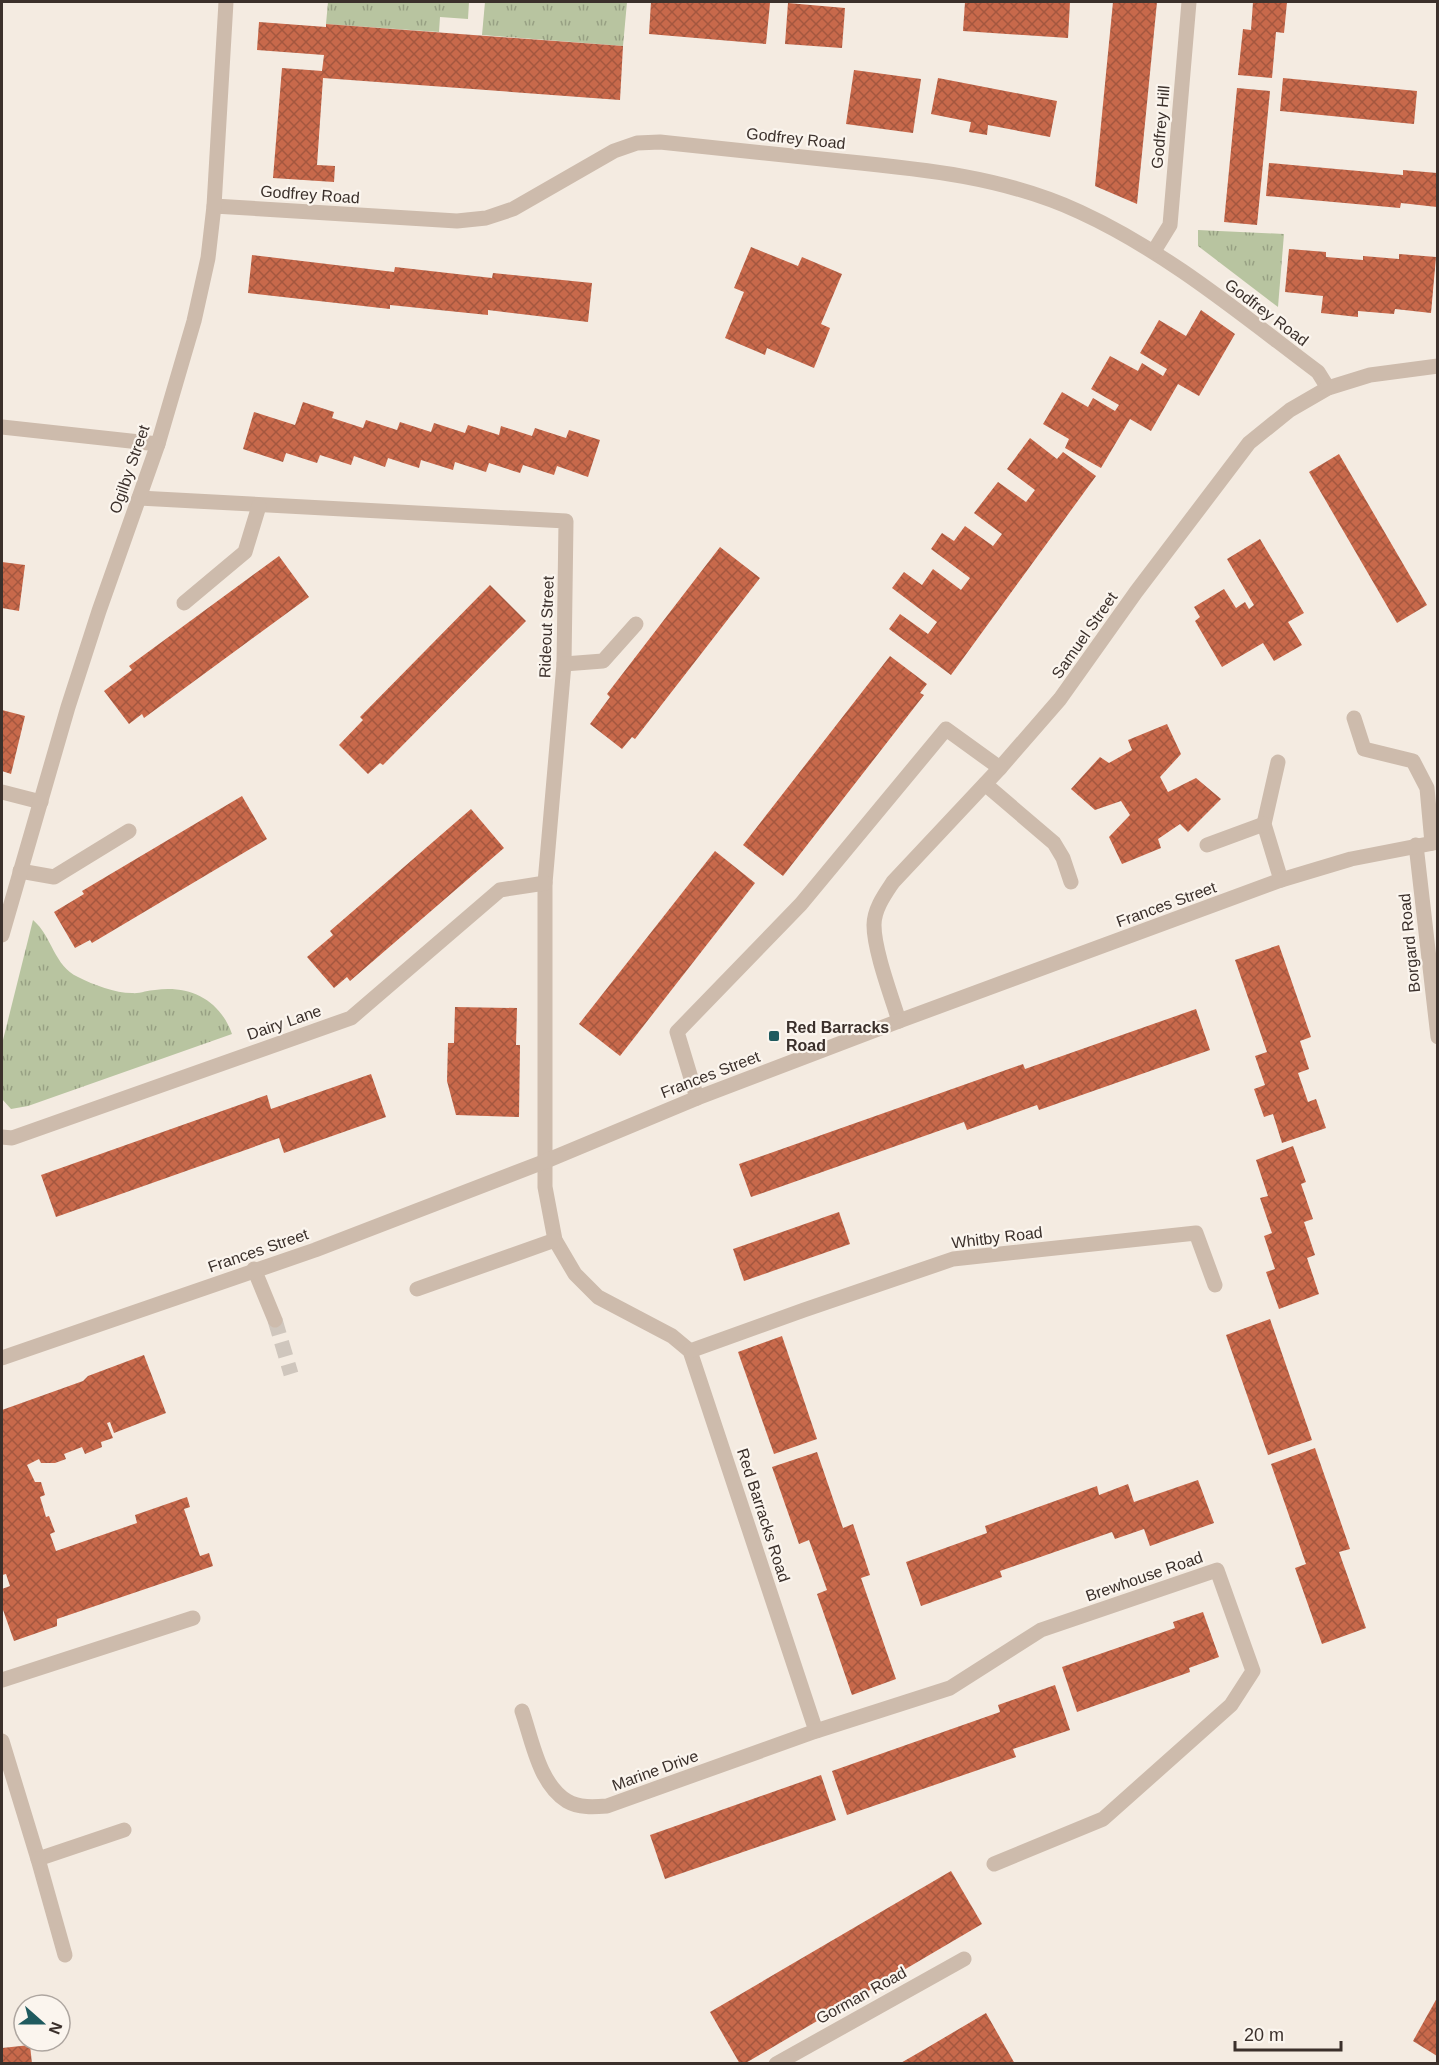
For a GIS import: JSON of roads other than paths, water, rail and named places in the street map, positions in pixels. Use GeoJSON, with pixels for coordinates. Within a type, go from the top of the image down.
{"type":"FeatureCollection","features":[{"type":"Feature","properties":{"kind":"street","name":"Ogilby Street"},"geometry":{"type":"LineString","coordinates":[[2,935],[99,611],[158,444],[194,321],[208,258],[214,206],[226,2]]}},
{"type":"Feature","properties":{"kind":"street","name":"Godfrey Hill"},"geometry":{"type":"LineString","coordinates":[[1154,251],[1170,225],[1189,2]]}},
{"type":"Feature","properties":{"kind":"street","name":"Godfrey Road"},"geometry":{"type":"LineString","coordinates":[[214,206],[457,221],[486,218],[513,209],[614,151],[637,143],[660,142],[916,169],[984,180],[1031,193],[1080,212],[1154,251],[1318,372],[1328,388]]}},
{"type":"Feature","properties":{"kind":"street","name":"Samuel Street"},"geometry":{"type":"LineString","coordinates":[[899,1021],[876,943],[874,923],[880,902],[893,882],[1000,768],[1060,699],[1136,592],[1249,443],[1290,410],[1328,388],[1370,375],[1437,366]]}},
{"type":"Feature","properties":{"kind":"street"},"geometry":{"type":"LineString","coordinates":[[2,427],[158,444]]}},
{"type":"Feature","properties":{"kind":"street","name":"Rideout Street"},"geometry":{"type":"LineString","coordinates":[[139,498],[566,521],[564,664],[544,883],[546,1161]]}},
{"type":"Feature","properties":{"kind":"street"},"geometry":{"type":"LineString","coordinates":[[183,603],[245,552],[259,506]]}},
{"type":"Feature","properties":{"kind":"street"},"geometry":{"type":"LineString","coordinates":[[564,664],[603,661],[636,624]]}},
{"type":"Feature","properties":{"kind":"street"},"geometry":{"type":"LineString","coordinates":[[1354,718],[1364,749],[1413,761],[1427,788],[1435,842]]}},
{"type":"Feature","properties":{"kind":"street"},"geometry":{"type":"LineString","coordinates":[[697,1098],[677,1032],[801,904],[946,729],[1000,768]]}},
{"type":"Feature","properties":{"kind":"street"},"geometry":{"type":"LineString","coordinates":[[1278,762],[1264,824],[1281,880]]}},
{"type":"Feature","properties":{"kind":"street"},"geometry":{"type":"LineString","coordinates":[[985,784],[1054,843],[1063,858],[1071,882]]}},
{"type":"Feature","properties":{"kind":"street"},"geometry":{"type":"LineString","coordinates":[[2,792],[41,802]]}},
{"type":"Feature","properties":{"kind":"street"},"geometry":{"type":"LineString","coordinates":[[1207,845],[1264,824]]}},
{"type":"Feature","properties":{"kind":"street"},"geometry":{"type":"LineString","coordinates":[[20,871],[54,877],[129,831]]}},
{"type":"Feature","properties":{"kind":"street","name":"Frances Street"},"geometry":{"type":"LineString","coordinates":[[2,1358],[254,1269],[315,1250],[546,1161],[697,1098],[1281,880],[1351,859],[1435,842]]}},
{"type":"Feature","properties":{"kind":"street","name":"Borgard Road"},"geometry":{"type":"LineString","coordinates":[[1416,845],[1437,1037]]}},
{"type":"Feature","properties":{"kind":"street","name":"Dairy Lane"},"geometry":{"type":"LineString","coordinates":[[2,1137],[12,1138],[351,1018],[500,890],[544,883]]}},
{"type":"Feature","properties":{"kind":"street"},"geometry":{"type":"LineString","coordinates":[[546,1161],[545,1186],[555,1240],[575,1274],[598,1297],[672,1336],[690,1351]]}},
{"type":"Feature","properties":{"kind":"street","name":"Whitby Road"},"geometry":{"type":"LineString","coordinates":[[690,1351],[953,1259],[1196,1233],[1215,1285]]}},
{"type":"Feature","properties":{"kind":"street"},"geometry":{"type":"LineString","coordinates":[[417,1289],[555,1240]]}},
{"type":"Feature","properties":{"kind":"street"},"geometry":{"type":"LineString","coordinates":[[254,1269],[275,1320]]}},
{"type":"Feature","properties":{"kind":"street","name":"Red Barracks Road"},"geometry":{"type":"LineString","coordinates":[[690,1351],[816,1731]]}},
{"type":"Feature","properties":{"kind":"street","name":"Brewhouse Road"},"geometry":{"type":"LineString","coordinates":[[816,1731],[950,1688],[1041,1630],[1216,1570],[1253,1671],[1231,1705],[1103,1819],[994,1864]]}},
{"type":"Feature","properties":{"kind":"street"},"geometry":{"type":"LineString","coordinates":[[2,1680],[193,1618]]}},
{"type":"Feature","properties":{"kind":"street","name":"Marine Drive"},"geometry":{"type":"LineString","coordinates":[[522,1711],[541,1768],[552,1788],[567,1801],[586,1808],[607,1806],[627,1800],[816,1731]]}},
{"type":"Feature","properties":{"kind":"street"},"geometry":{"type":"LineString","coordinates":[[2,1741],[64,1955]]}},
{"type":"Feature","properties":{"kind":"street"},"geometry":{"type":"LineString","coordinates":[[38,1859],[124,1830]]}},
{"type":"Feature","properties":{"kind":"street","name":"Gorman Road"},"geometry":{"type":"LineString","coordinates":[[776,2064],[964,1959]]}},
{"type":"Feature","properties":{"kind":"tunnel"},"geometry":{"type":"LineString","coordinates":[[275,1320],[291,1374]]}},
{"type":"Feature","properties":{"kind":"place","name":"Red Barracks Road"},"geometry":{"type":"Point","coordinates":[774,1036]}}]}
